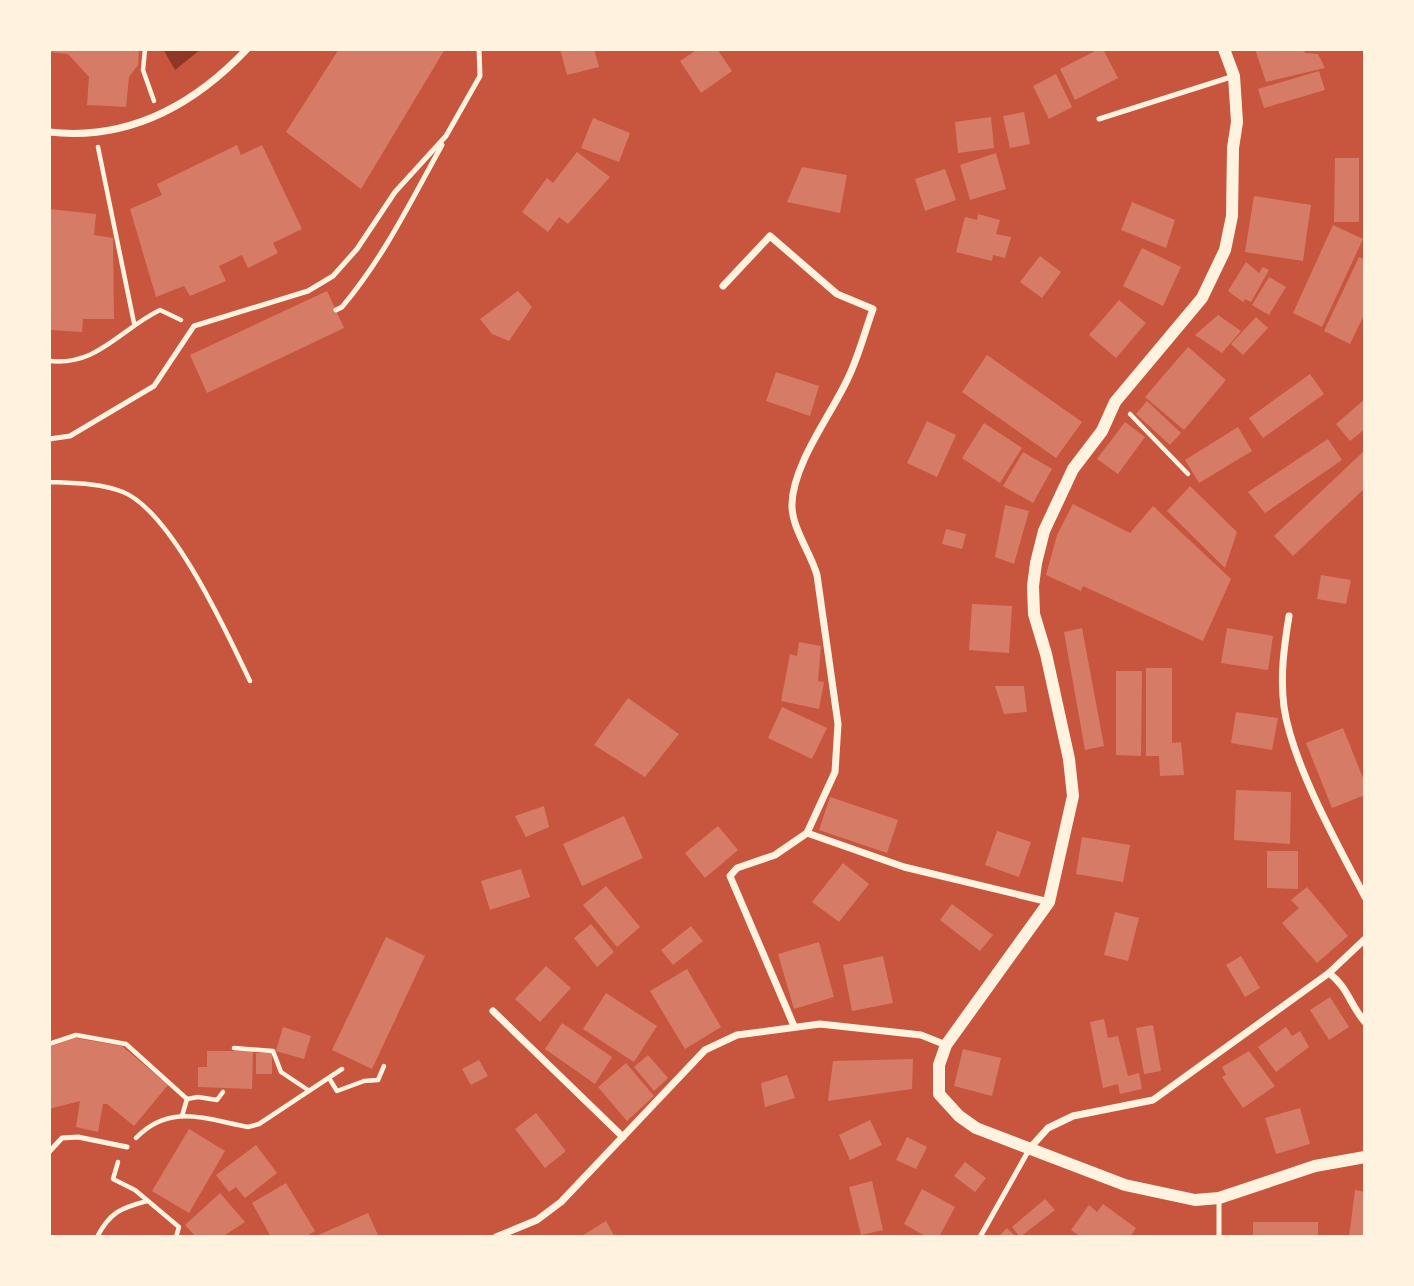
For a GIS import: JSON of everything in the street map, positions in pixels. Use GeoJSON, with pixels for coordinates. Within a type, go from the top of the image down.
{"type":"FeatureCollection","features":[{"type":"Feature","properties":{"kind":"street"},"geometry":{"type":"LineString","coordinates":[[49,132],[96,132],[159,115],[203,91],[247,49]]}},
{"type":"Feature","properties":{"kind":"street"},"geometry":{"type":"LineString","coordinates":[[1224,49],[1234,76],[1237,122],[1233,148],[1232,216],[1225,250],[1202,298],[1115,402],[1102,431],[1073,469],[1044,531],[1032,586],[1034,614],[1046,654],[1069,758],[1073,796],[1049,902],[946,1045],[939,1065],[939,1094],[947,1105],[976,1128],[1125,1185],[1195,1200],[1219,1198],[1315,1166],[1365,1157]]}},
{"type":"Feature","properties":{"kind":"street"},"geometry":{"type":"LineString","coordinates":[[723,286],[770,236],[837,294],[873,309],[850,374],[798,475],[793,498],[794,519],[811,554],[817,575],[838,724],[835,772],[807,833],[775,855],[737,868],[730,876],[793,1027]]}},
{"type":"Feature","properties":{"kind":"street"},"geometry":{"type":"LineString","coordinates":[[1289,616],[1282,660],[1284,709],[1297,750],[1332,834],[1365,897]]}},
{"type":"Feature","properties":{"kind":"street"},"geometry":{"type":"LineString","coordinates":[[807,833],[904,867],[1049,902]]}},
{"type":"Feature","properties":{"kind":"street"},"geometry":{"type":"LineString","coordinates":[[1030,1148],[1048,1128],[1073,1116],[1153,1100],[1329,973],[1365,939]]}},
{"type":"Feature","properties":{"kind":"street"},"geometry":{"type":"LineString","coordinates":[[1329,973],[1352,999],[1356,1012],[1365,1022]]}},
{"type":"Feature","properties":{"kind":"street"},"geometry":{"type":"LineString","coordinates":[[493,1011],[623,1137]]}},
{"type":"Feature","properties":{"kind":"street"},"geometry":{"type":"LineString","coordinates":[[496,1237],[537,1220],[561,1202],[705,1050],[737,1035],[820,1024],[921,1035],[946,1045]]}},
{"type":"Feature","properties":{"kind":"lane"},"geometry":{"type":"LineString","coordinates":[[336,310],[342,307],[378,260],[404,218],[480,76],[479,49]]}},
{"type":"Feature","properties":{"kind":"lane"},"geometry":{"type":"LineString","coordinates":[[1099,118],[1234,76]]}},
{"type":"Feature","properties":{"kind":"lane"},"geometry":{"type":"LineString","coordinates":[[49,439],[70,436],[154,386],[194,326],[309,290],[333,276],[357,249],[395,192],[446,136]]}},
{"type":"Feature","properties":{"kind":"lane"},"geometry":{"type":"LineString","coordinates":[[49,1152],[61,1138],[78,1137],[127,1147]]}},
{"type":"Feature","properties":{"kind":"lane"},"geometry":{"type":"LineString","coordinates":[[980,1237],[1030,1148]]}},
{"type":"Feature","properties":{"kind":"lane"},"geometry":{"type":"LineString","coordinates":[[1219,1198],[1219,1237]]}},
{"type":"Feature","properties":{"kind":"path"},"geometry":{"type":"LineString","coordinates":[[145,49],[143,70],[159,115]]}},
{"type":"Feature","properties":{"kind":"path"},"geometry":{"type":"LineString","coordinates":[[96,132],[101,172],[134,323]]}},
{"type":"Feature","properties":{"kind":"path"},"geometry":{"type":"LineString","coordinates":[[49,361],[65,362],[103,350],[134,323],[159,310],[194,326]]}},
{"type":"Feature","properties":{"kind":"path"},"geometry":{"type":"LineString","coordinates":[[1115,402],[1188,474]]}},
{"type":"Feature","properties":{"kind":"path"},"geometry":{"type":"LineString","coordinates":[[49,482],[104,487],[122,492],[135,498],[163,525],[204,586],[250,681]]}},
{"type":"Feature","properties":{"kind":"path"},"geometry":{"type":"LineString","coordinates":[[49,1044],[76,1035],[127,1044],[187,1099]]}},
{"type":"Feature","properties":{"kind":"path"},"geometry":{"type":"LineString","coordinates":[[234,1048],[273,1052],[281,1072],[309,1090]]}},
{"type":"Feature","properties":{"kind":"path"},"geometry":{"type":"LineString","coordinates":[[329,1078],[337,1091],[364,1081],[378,1080],[384,1066]]}},
{"type":"Feature","properties":{"kind":"path"},"geometry":{"type":"LineString","coordinates":[[176,1237],[179,1227],[135,1190],[113,1180],[117,1165],[127,1147],[152,1123],[165,1116],[182,1116],[248,1127],[259,1124],[342,1069]]}},
{"type":"Feature","properties":{"kind":"path"},"geometry":{"type":"LineString","coordinates":[[187,1099],[198,1097],[217,1100],[223,1092]]}},
{"type":"Feature","properties":{"kind":"path"},"geometry":{"type":"LineString","coordinates":[[182,1116],[187,1099]]}},
{"type":"Feature","properties":{"kind":"path"},"geometry":{"type":"LineString","coordinates":[[97,1237],[111,1214],[120,1208],[148,1201]]}},
{"type":"Feature","properties":{"kind":"shaded area"},"geometry":{"type":"Polygon","coordinates":[[[163,49],[201,49],[175,70],[163,49]]]}},
{"type":"Feature","properties":{"kind":"building"},"geometry":{"type":"Polygon","coordinates":[[[49,49],[139,49],[138,65],[129,77],[126,107],[87,105],[89,77],[68,54],[49,52],[49,49]]]}},
{"type":"Feature","properties":{"kind":"building"},"geometry":{"type":"Polygon","coordinates":[[[339,49],[445,49],[361,189],[286,132],[339,49]]]}},
{"type":"Feature","properties":{"kind":"building"},"geometry":{"type":"Polygon","coordinates":[[[560,49],[594,49],[599,67],[567,75],[560,49]]]}},
{"type":"Feature","properties":{"kind":"building"},"geometry":{"type":"Polygon","coordinates":[[[698,49],[717,49],[732,71],[701,93],[680,61],[698,49]]]}},
{"type":"Feature","properties":{"kind":"building"},"geometry":{"type":"Polygon","coordinates":[[[1103,49],[1118,78],[1075,100],[1060,69],[1103,49]]]}},
{"type":"Feature","properties":{"kind":"building"},"geometry":{"type":"Polygon","coordinates":[[[1255,49],[1304,49],[1305,53],[1318,54],[1325,68],[1266,82],[1255,49]]]}},
{"type":"Feature","properties":{"kind":"building"},"geometry":{"type":"Polygon","coordinates":[[[1319,71],[1325,90],[1264,108],[1258,89],[1319,71]]]}},
{"type":"Feature","properties":{"kind":"building"},"geometry":{"type":"Polygon","coordinates":[[[1056,74],[1072,107],[1049,119],[1033,86],[1056,74]]]}},
{"type":"Feature","properties":{"kind":"building"},"geometry":{"type":"Polygon","coordinates":[[[1024,112],[1030,144],[1010,148],[1003,116],[1024,112]]]}},
{"type":"Feature","properties":{"kind":"building"},"geometry":{"type":"Polygon","coordinates":[[[991,117],[994,148],[958,153],[955,122],[991,117]]]}},
{"type":"Feature","properties":{"kind":"building"},"geometry":{"type":"Polygon","coordinates":[[[593,118],[630,133],[619,162],[581,148],[593,118]]]}},
{"type":"Feature","properties":{"kind":"building"},"geometry":{"type":"Polygon","coordinates":[[[237,145],[241,155],[262,145],[302,229],[273,243],[278,253],[248,268],[242,255],[219,266],[226,281],[190,296],[184,286],[156,297],[130,209],[162,195],[157,184],[237,145]]]}},
{"type":"Feature","properties":{"kind":"building"},"geometry":{"type":"Polygon","coordinates":[[[577,152],[610,177],[568,224],[559,217],[548,232],[522,212],[547,178],[553,183],[577,152]]]}},
{"type":"Feature","properties":{"kind":"building"},"geometry":{"type":"Polygon","coordinates":[[[996,153],[1006,189],[970,200],[960,165],[996,153]]]}},
{"type":"Feature","properties":{"kind":"building"},"geometry":{"type":"Polygon","coordinates":[[[1335,158],[1359,158],[1359,222],[1334,222],[1335,158]]]}},
{"type":"Feature","properties":{"kind":"building"},"geometry":{"type":"Polygon","coordinates":[[[802,167],[847,175],[840,213],[787,202],[802,167]]]}},
{"type":"Feature","properties":{"kind":"building"},"geometry":{"type":"Polygon","coordinates":[[[945,169],[956,200],[925,211],[915,179],[945,169]]]}},
{"type":"Feature","properties":{"kind":"building"},"geometry":{"type":"Polygon","coordinates":[[[1254,196],[1311,205],[1303,261],[1245,252],[1254,196]]]}},
{"type":"Feature","properties":{"kind":"building"},"geometry":{"type":"Polygon","coordinates":[[[1132,202],[1175,220],[1166,248],[1121,230],[1132,202]]]}},
{"type":"Feature","properties":{"kind":"building"},"geometry":{"type":"Polygon","coordinates":[[[49,209],[96,214],[94,235],[113,238],[114,319],[83,319],[82,332],[50,330],[49,209]]]}},
{"type":"Feature","properties":{"kind":"building"},"geometry":{"type":"Polygon","coordinates":[[[978,214],[1000,220],[996,234],[1011,237],[1005,258],[993,255],[992,261],[956,252],[965,217],[977,220],[978,214]]]}},
{"type":"Feature","properties":{"kind":"building"},"geometry":{"type":"Polygon","coordinates":[[[1333,225],[1363,239],[1322,327],[1293,313],[1333,225]]]}},
{"type":"Feature","properties":{"kind":"building"},"geometry":{"type":"Polygon","coordinates":[[[1142,248],[1181,267],[1163,306],[1123,286],[1142,248]]]}},
{"type":"Feature","properties":{"kind":"building"},"geometry":{"type":"Polygon","coordinates":[[[1040,256],[1061,272],[1042,298],[1020,282],[1040,256]]]}},
{"type":"Feature","properties":{"kind":"building"},"geometry":{"type":"Polygon","coordinates":[[[1359,257],[1365,260],[1365,313],[1350,344],[1324,331],[1359,257]]]}},
{"type":"Feature","properties":{"kind":"building"},"geometry":{"type":"Polygon","coordinates":[[[1246,262],[1259,273],[1263,267],[1269,270],[1251,302],[1245,299],[1243,302],[1228,291],[1246,262]]]}},
{"type":"Feature","properties":{"kind":"building"},"geometry":{"type":"Polygon","coordinates":[[[1269,277],[1286,287],[1269,315],[1252,305],[1269,277]]]}},
{"type":"Feature","properties":{"kind":"building"},"geometry":{"type":"Polygon","coordinates":[[[327,291],[344,328],[207,393],[190,355],[327,291]]]}},
{"type":"Feature","properties":{"kind":"building"},"geometry":{"type":"Polygon","coordinates":[[[518,291],[532,307],[509,341],[492,334],[480,319],[518,291]]]}},
{"type":"Feature","properties":{"kind":"building"},"geometry":{"type":"Polygon","coordinates":[[[1119,300],[1146,323],[1116,358],[1089,335],[1119,300]]]}},
{"type":"Feature","properties":{"kind":"building"},"geometry":{"type":"Polygon","coordinates":[[[1218,315],[1241,331],[1222,353],[1195,335],[1218,315]]]}},
{"type":"Feature","properties":{"kind":"building"},"geometry":{"type":"Polygon","coordinates":[[[1256,317],[1268,328],[1243,355],[1231,344],[1256,317]]]}},
{"type":"Feature","properties":{"kind":"building"},"geometry":{"type":"Polygon","coordinates":[[[1188,347],[1226,380],[1184,430],[1145,397],[1188,347]]]}},
{"type":"Feature","properties":{"kind":"building"},"geometry":{"type":"Polygon","coordinates":[[[987,355],[1082,422],[1056,458],[962,392],[987,355]]]}},
{"type":"Feature","properties":{"kind":"building"},"geometry":{"type":"Polygon","coordinates":[[[776,372],[819,386],[810,416],[766,401],[776,372]]]}},
{"type":"Feature","properties":{"kind":"building"},"geometry":{"type":"Polygon","coordinates":[[[1310,374],[1324,394],[1263,438],[1249,418],[1310,374]]]}},
{"type":"Feature","properties":{"kind":"building"},"geometry":{"type":"Polygon","coordinates":[[[1365,399],[1365,429],[1350,441],[1336,424],[1365,399]]]}},
{"type":"Feature","properties":{"kind":"building"},"geometry":{"type":"Polygon","coordinates":[[[1147,401],[1181,433],[1170,445],[1136,414],[1147,401]]]}},
{"type":"Feature","properties":{"kind":"building"},"geometry":{"type":"Polygon","coordinates":[[[927,421],[956,435],[937,477],[907,463],[927,421]]]}},
{"type":"Feature","properties":{"kind":"building"},"geometry":{"type":"Polygon","coordinates":[[[1125,422],[1145,437],[1118,474],[1097,459],[1125,422]]]}},
{"type":"Feature","properties":{"kind":"building"},"geometry":{"type":"Polygon","coordinates":[[[984,423],[1022,448],[1000,483],[962,458],[984,423]]]}},
{"type":"Feature","properties":{"kind":"building"},"geometry":{"type":"Polygon","coordinates":[[[1238,427],[1252,451],[1199,483],[1185,460],[1238,427]]]}},
{"type":"Feature","properties":{"kind":"building"},"geometry":{"type":"Polygon","coordinates":[[[1328,439],[1342,460],[1265,513],[1248,492],[1328,439]]]}},
{"type":"Feature","properties":{"kind":"building"},"geometry":{"type":"Polygon","coordinates":[[[1365,450],[1365,488],[1293,556],[1274,536],[1365,450]]]}},
{"type":"Feature","properties":{"kind":"building"},"geometry":{"type":"Polygon","coordinates":[[[1023,452],[1052,469],[1033,503],[1003,486],[1023,452]]]}},
{"type":"Feature","properties":{"kind":"building"},"geometry":{"type":"Polygon","coordinates":[[[1190,486],[1237,532],[1225,568],[1167,511],[1190,486]]]}},
{"type":"Feature","properties":{"kind":"building"},"geometry":{"type":"Polygon","coordinates":[[[1073,504],[1130,533],[1153,506],[1231,579],[1203,641],[1083,586],[1081,591],[1046,575],[1057,535],[1073,504]]]}},
{"type":"Feature","properties":{"kind":"building"},"geometry":{"type":"Polygon","coordinates":[[[1005,505],[1029,511],[1014,564],[995,557],[1005,505]]]}},
{"type":"Feature","properties":{"kind":"building"},"geometry":{"type":"Polygon","coordinates":[[[946,529],[966,534],[962,549],[942,544],[946,529]]]}},
{"type":"Feature","properties":{"kind":"building"},"geometry":{"type":"Polygon","coordinates":[[[1321,575],[1351,580],[1346,604],[1317,599],[1321,575]]]}},
{"type":"Feature","properties":{"kind":"building"},"geometry":{"type":"Polygon","coordinates":[[[972,604],[1012,606],[1009,653],[969,650],[972,604]]]}},
{"type":"Feature","properties":{"kind":"building"},"geometry":{"type":"Polygon","coordinates":[[[1082,628],[1104,746],[1085,750],[1064,632],[1082,628]]]}},
{"type":"Feature","properties":{"kind":"building"},"geometry":{"type":"Polygon","coordinates":[[[1227,628],[1273,636],[1268,670],[1221,663],[1227,628]]]}},
{"type":"Feature","properties":{"kind":"building"},"geometry":{"type":"Polygon","coordinates":[[[799,642],[821,646],[818,681],[824,682],[819,709],[781,701],[790,654],[797,656],[799,642]]]}},
{"type":"Feature","properties":{"kind":"building"},"geometry":{"type":"Polygon","coordinates":[[[1146,668],[1172,668],[1172,743],[1181,742],[1184,775],[1160,776],[1159,756],[1146,756],[1146,668]]]}},
{"type":"Feature","properties":{"kind":"building"},"geometry":{"type":"Polygon","coordinates":[[[1116,671],[1142,671],[1141,756],[1116,755],[1116,671]]]}},
{"type":"Feature","properties":{"kind":"building"},"geometry":{"type":"Polygon","coordinates":[[[995,686],[1024,686],[1027,712],[1004,714],[995,686]]]}},
{"type":"Feature","properties":{"kind":"building"},"geometry":{"type":"Polygon","coordinates":[[[628,698],[679,734],[645,777],[594,745],[628,698]]]}},
{"type":"Feature","properties":{"kind":"building"},"geometry":{"type":"Polygon","coordinates":[[[782,707],[827,728],[812,759],[768,738],[782,707]]]}},
{"type":"Feature","properties":{"kind":"building"},"geometry":{"type":"Polygon","coordinates":[[[1236,712],[1278,718],[1272,750],[1231,743],[1236,712]]]}},
{"type":"Feature","properties":{"kind":"building"},"geometry":{"type":"Polygon","coordinates":[[[1343,728],[1365,783],[1365,795],[1332,808],[1306,743],[1343,728]]]}},
{"type":"Feature","properties":{"kind":"building"},"geometry":{"type":"Polygon","coordinates":[[[1236,790],[1291,792],[1290,844],[1234,840],[1236,790]]]}},
{"type":"Feature","properties":{"kind":"building"},"geometry":{"type":"Polygon","coordinates":[[[830,797],[898,820],[887,853],[819,830],[830,797]]]}},
{"type":"Feature","properties":{"kind":"building"},"geometry":{"type":"Polygon","coordinates":[[[544,806],[549,827],[526,837],[515,816],[544,806]]]}},
{"type":"Feature","properties":{"kind":"building"},"geometry":{"type":"Polygon","coordinates":[[[624,816],[643,858],[582,886],[563,844],[624,816]]]}},
{"type":"Feature","properties":{"kind":"building"},"geometry":{"type":"Polygon","coordinates":[[[718,826],[738,850],[705,878],[685,853],[718,826]]]}},
{"type":"Feature","properties":{"kind":"building"},"geometry":{"type":"Polygon","coordinates":[[[997,831],[1031,842],[1019,877],[985,865],[997,831]]]}},
{"type":"Feature","properties":{"kind":"building"},"geometry":{"type":"Polygon","coordinates":[[[1082,837],[1130,845],[1123,882],[1076,874],[1082,837]]]}},
{"type":"Feature","properties":{"kind":"building"},"geometry":{"type":"Polygon","coordinates":[[[1267,851],[1298,851],[1298,889],[1267,888],[1267,851]]]}},
{"type":"Feature","properties":{"kind":"building"},"geometry":{"type":"Polygon","coordinates":[[[843,863],[869,884],[839,922],[812,902],[843,863]]]}},
{"type":"Feature","properties":{"kind":"building"},"geometry":{"type":"Polygon","coordinates":[[[521,869],[530,897],[490,910],[481,881],[521,869]]]}},
{"type":"Feature","properties":{"kind":"building"},"geometry":{"type":"Polygon","coordinates":[[[606,886],[640,927],[617,947],[583,905],[606,886]]]}},
{"type":"Feature","properties":{"kind":"building"},"geometry":{"type":"Polygon","coordinates":[[[1307,887],[1348,936],[1317,963],[1282,923],[1299,908],[1291,900],[1307,887]]]}},
{"type":"Feature","properties":{"kind":"building"},"geometry":{"type":"Polygon","coordinates":[[[952,904],[993,935],[980,951],[940,920],[952,904]]]}},
{"type":"Feature","properties":{"kind":"building"},"geometry":{"type":"Polygon","coordinates":[[[1115,912],[1139,918],[1128,961],[1104,955],[1115,912]]]}},
{"type":"Feature","properties":{"kind":"building"},"geometry":{"type":"Polygon","coordinates":[[[591,924],[614,952],[597,967],[574,938],[591,924]]]}},
{"type":"Feature","properties":{"kind":"building"},"geometry":{"type":"Polygon","coordinates":[[[691,926],[703,941],[673,965],[661,950],[691,926]]]}},
{"type":"Feature","properties":{"kind":"building"},"geometry":{"type":"Polygon","coordinates":[[[386,937],[425,956],[372,1069],[332,1050],[386,937]]]}},
{"type":"Feature","properties":{"kind":"building"},"geometry":{"type":"Polygon","coordinates":[[[819,942],[834,997],[794,1009],[778,954],[819,942]]]}},
{"type":"Feature","properties":{"kind":"building"},"geometry":{"type":"Polygon","coordinates":[[[883,956],[893,1003],[852,1011],[843,965],[883,956]]]}},
{"type":"Feature","properties":{"kind":"building"},"geometry":{"type":"Polygon","coordinates":[[[1241,956],[1260,988],[1245,997],[1226,965],[1241,956]]]}},
{"type":"Feature","properties":{"kind":"building"},"geometry":{"type":"Polygon","coordinates":[[[546,966],[571,988],[540,1022],[515,999],[546,966]]]}},
{"type":"Feature","properties":{"kind":"building"},"geometry":{"type":"Polygon","coordinates":[[[687,969],[721,1027],[685,1049],[650,991],[687,969]]]}},
{"type":"Feature","properties":{"kind":"building"},"geometry":{"type":"Polygon","coordinates":[[[606,993],[657,1026],[634,1062],[583,1029],[606,993]]]}},
{"type":"Feature","properties":{"kind":"building"},"geometry":{"type":"Polygon","coordinates":[[[1330,997],[1349,1027],[1329,1040],[1310,1010],[1330,997]]]}},
{"type":"Feature","properties":{"kind":"building"},"geometry":{"type":"Polygon","coordinates":[[[1104,1019],[1108,1038],[1118,1036],[1128,1076],[1139,1073],[1142,1089],[1120,1094],[1118,1084],[1103,1088],[1090,1022],[1104,1019]]]}},
{"type":"Feature","properties":{"kind":"building"},"geometry":{"type":"Polygon","coordinates":[[[562,1023],[612,1057],[595,1084],[545,1049],[562,1023]]]}},
{"type":"Feature","properties":{"kind":"building"},"geometry":{"type":"Polygon","coordinates":[[[1153,1025],[1161,1071],[1144,1074],[1136,1028],[1153,1025]]]}},
{"type":"Feature","properties":{"kind":"building"},"geometry":{"type":"Polygon","coordinates":[[[283,1027],[311,1036],[304,1059],[276,1051],[283,1027]]]}},
{"type":"Feature","properties":{"kind":"building"},"geometry":{"type":"Polygon","coordinates":[[[1286,1027],[1292,1036],[1300,1031],[1309,1047],[1276,1072],[1258,1047],[1286,1027]]]}},
{"type":"Feature","properties":{"kind":"building"},"geometry":{"type":"Polygon","coordinates":[[[75,1038],[122,1046],[168,1085],[134,1126],[107,1104],[103,1104],[98,1132],[76,1127],[80,1101],[49,1109],[49,1047],[75,1038]]]}},
{"type":"Feature","properties":{"kind":"building"},"geometry":{"type":"Polygon","coordinates":[[[963,1049],[1001,1058],[992,1096],[954,1086],[963,1049]]]}},
{"type":"Feature","properties":{"kind":"building"},"geometry":{"type":"Polygon","coordinates":[[[207,1051],[253,1051],[252,1089],[198,1087],[198,1067],[207,1067],[207,1051]]]}},
{"type":"Feature","properties":{"kind":"building"},"geometry":{"type":"Polygon","coordinates":[[[1249,1051],[1275,1086],[1243,1108],[1222,1077],[1226,1075],[1222,1067],[1249,1051]]]}},
{"type":"Feature","properties":{"kind":"building"},"geometry":{"type":"Polygon","coordinates":[[[256,1053],[272,1053],[272,1074],[256,1074],[256,1053]]]}},
{"type":"Feature","properties":{"kind":"building"},"geometry":{"type":"Polygon","coordinates":[[[648,1055],[668,1078],[654,1091],[634,1067],[648,1055]]]}},
{"type":"Feature","properties":{"kind":"building"},"geometry":{"type":"Polygon","coordinates":[[[913,1059],[912,1089],[828,1101],[833,1061],[913,1059]]]}},
{"type":"Feature","properties":{"kind":"building"},"geometry":{"type":"Polygon","coordinates":[[[479,1060],[488,1076],[471,1085],[462,1069],[479,1060]]]}},
{"type":"Feature","properties":{"kind":"building"},"geometry":{"type":"Polygon","coordinates":[[[626,1063],[654,1096],[627,1121],[598,1087],[626,1063]]]}},
{"type":"Feature","properties":{"kind":"building"},"geometry":{"type":"Polygon","coordinates":[[[787,1075],[795,1098],[765,1107],[761,1083],[787,1075]]]}},
{"type":"Feature","properties":{"kind":"building"},"geometry":{"type":"Polygon","coordinates":[[[1300,1108],[1310,1144],[1276,1154],[1265,1118],[1300,1108]]]}},
{"type":"Feature","properties":{"kind":"building"},"geometry":{"type":"Polygon","coordinates":[[[536,1113],[566,1151],[545,1168],[515,1129],[536,1113]]]}},
{"type":"Feature","properties":{"kind":"building"},"geometry":{"type":"Polygon","coordinates":[[[870,1120],[882,1145],[850,1160],[839,1135],[870,1120]]]}},
{"type":"Feature","properties":{"kind":"building"},"geometry":{"type":"Polygon","coordinates":[[[189,1129],[225,1151],[189,1213],[152,1191],[189,1129]]]}},
{"type":"Feature","properties":{"kind":"building"},"geometry":{"type":"Polygon","coordinates":[[[907,1137],[927,1147],[916,1169],[896,1160],[907,1137]]]}},
{"type":"Feature","properties":{"kind":"building"},"geometry":{"type":"Polygon","coordinates":[[[256,1145],[277,1173],[245,1198],[236,1187],[229,1192],[216,1175],[256,1145]]]}},
{"type":"Feature","properties":{"kind":"building"},"geometry":{"type":"Polygon","coordinates":[[[965,1162],[986,1178],[975,1192],[954,1176],[965,1162]]]}},
{"type":"Feature","properties":{"kind":"building"},"geometry":{"type":"Polygon","coordinates":[[[872,1181],[883,1230],[861,1235],[849,1187],[872,1181]]]}},
{"type":"Feature","properties":{"kind":"building"},"geometry":{"type":"Polygon","coordinates":[[[286,1183],[315,1231],[305,1237],[271,1237],[252,1203],[286,1183]]]}},
{"type":"Feature","properties":{"kind":"building"},"geometry":{"type":"Polygon","coordinates":[[[922,1189],[955,1207],[939,1237],[927,1237],[904,1224],[922,1189]]]}},
{"type":"Feature","properties":{"kind":"building"},"geometry":{"type":"Polygon","coordinates":[[[1355,1190],[1365,1192],[1365,1237],[1349,1237],[1355,1190]]]}},
{"type":"Feature","properties":{"kind":"building"},"geometry":{"type":"Polygon","coordinates":[[[220,1193],[245,1222],[222,1237],[196,1237],[185,1225],[220,1193]]]}},
{"type":"Feature","properties":{"kind":"building"},"geometry":{"type":"Polygon","coordinates":[[[1045,1199],[1055,1210],[1020,1237],[1012,1227],[1045,1199]]]}},
{"type":"Feature","properties":{"kind":"building"},"geometry":{"type":"Polygon","coordinates":[[[1103,1204],[1136,1228],[1130,1237],[1081,1237],[1071,1230],[1089,1205],[1097,1212],[1103,1204]]]}},
{"type":"Feature","properties":{"kind":"building"},"geometry":{"type":"Polygon","coordinates":[[[368,1213],[379,1237],[314,1237],[368,1213]]]}},
{"type":"Feature","properties":{"kind":"building"},"geometry":{"type":"Polygon","coordinates":[[[606,1221],[615,1237],[580,1237],[606,1221]]]}},
{"type":"Feature","properties":{"kind":"building"},"geometry":{"type":"Polygon","coordinates":[[[1253,1222],[1318,1222],[1318,1237],[1253,1237],[1253,1222]]]}},
{"type":"Feature","properties":{"kind":"building"},"geometry":{"type":"Polygon","coordinates":[[[1007,1228],[1016,1237],[998,1237],[1007,1228]]]}}]}
